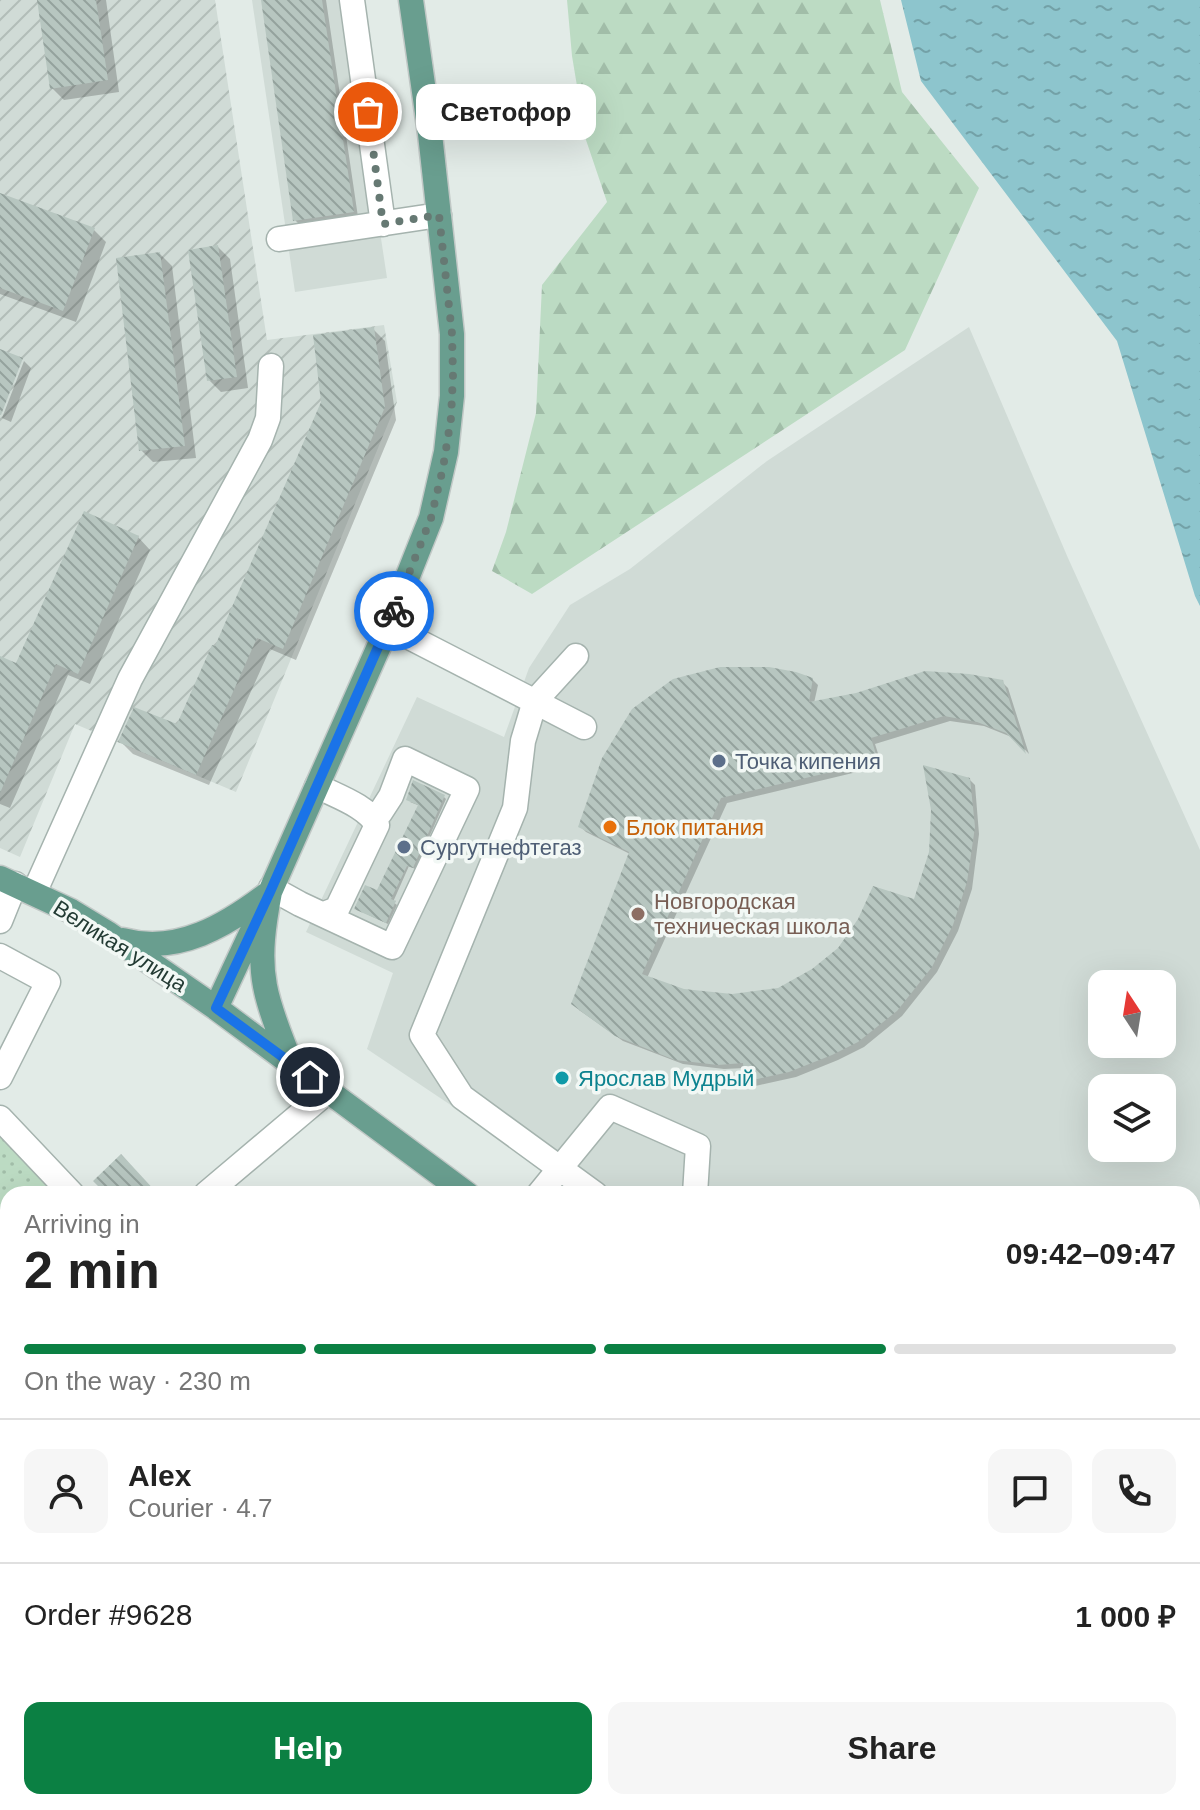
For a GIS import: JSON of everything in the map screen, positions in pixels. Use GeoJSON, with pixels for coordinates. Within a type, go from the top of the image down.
{"type":"FeatureCollection","features":[{"type":"Feature","properties":{"kind":"main road"},"geometry":{"type":"LineString","coordinates":[[216,1008],[388,626],[431,518],[443,468],[451,418],[452,334],[411,0]]}},
{"type":"Feature","properties":{"kind":"main road","name":"Великая улица"},"geometry":{"type":"LineString","coordinates":[[16,885],[71,911],[109,934],[216,1008],[456,1186]]}},
{"type":"Feature","properties":{"kind":"main road"},"geometry":{"type":"LineString","coordinates":[[109,934],[136,943],[172,943],[221,926],[271,890]]}},
{"type":"Feature","properties":{"kind":"main road"},"geometry":{"type":"LineString","coordinates":[[271,890],[264,925],[265,987],[291,1064]]}},
{"type":"Feature","properties":{"kind":"street"},"geometry":{"type":"LineString","coordinates":[[352,0],[383,224]]}},
{"type":"Feature","properties":{"kind":"street"},"geometry":{"type":"LineString","coordinates":[[279,239],[439,215]]}},
{"type":"Feature","properties":{"kind":"street"},"geometry":{"type":"LineString","coordinates":[[0,921],[16,885],[260,440],[268,418],[271,366]]}},
{"type":"Feature","properties":{"kind":"street"},"geometry":{"type":"LineString","coordinates":[[388,626],[584,727]]}},
{"type":"Feature","properties":{"kind":"street"},"geometry":{"type":"LineString","coordinates":[[576,656],[535,701],[523,741],[515,808],[422,1035],[462,1097],[584,1186]]}},
{"type":"Feature","properties":{"kind":"street"},"geometry":{"type":"LineString","coordinates":[[271,890],[392,947],[467,789],[405,759],[391,796],[380,813],[372,815]]}},
{"type":"Feature","properties":{"kind":"street"},"geometry":{"type":"LineString","coordinates":[[317,786],[372,815],[377,825],[337,909],[324,914]]}},
{"type":"Feature","properties":{"kind":"street"},"geometry":{"type":"LineString","coordinates":[[0,956],[48,982],[0,1077]]}},
{"type":"Feature","properties":{"kind":"street"},"geometry":{"type":"LineString","coordinates":[[215,1186],[328,1091]]}},
{"type":"Feature","properties":{"kind":"street"},"geometry":{"type":"LineString","coordinates":[[545,1186],[610,1107],[698,1146],[696,1186]]}},
{"type":"Feature","properties":{"kind":"street"},"geometry":{"type":"LineString","coordinates":[[0,1119],[64,1186]]}},
{"type":"Feature","properties":{"kind":"shaded area"},"geometry":{"type":"Polygon","coordinates":[[[0,0],[215,0],[267,340],[384,325],[397,402],[236,792],[75,724],[20,857],[0,848],[0,0]]]}},
{"type":"Feature","properties":{"kind":"shaded area"},"geometry":{"type":"Polygon","coordinates":[[[252,0],[345,0],[387,278],[295,292],[252,0]]]}},
{"type":"Feature","properties":{"kind":"shaded area"},"geometry":{"type":"Polygon","coordinates":[[[969,327],[1068,558],[1200,850],[1200,1186],[560,1186],[491,1132],[367,1049],[393,973],[306,932],[417,697],[504,737],[529,668],[570,605],[630,569],[767,461],[969,327]]]}},
{"type":"Feature","properties":{"kind":"green space"},"geometry":{"type":"Polygon","coordinates":[[[567,0],[880,0],[902,92],[979,188],[905,350],[532,594],[492,571],[506,532],[536,413],[542,285],[607,202],[586,140],[572,56],[567,0]]]}},
{"type":"Feature","properties":{"kind":"green space"},"geometry":{"type":"Polygon","coordinates":[[[0,1132],[46,1186],[0,1186],[0,1132]]]}},
{"type":"Feature","properties":{"kind":"water"},"geometry":{"type":"Polygon","coordinates":[[[901,0],[1200,0],[1200,606],[1117,341],[921,81],[901,0]]]}},
{"type":"Feature","properties":{"kind":"building"},"geometry":{"type":"Polygon","coordinates":[[[37,0],[96,0],[108,80],[50,89],[37,0]]]}},
{"type":"Feature","properties":{"kind":"building"},"geometry":{"type":"Polygon","coordinates":[[[261,0],[322,0],[354,212],[293,221],[261,0]]]}},
{"type":"Feature","properties":{"kind":"building"},"geometry":{"type":"Polygon","coordinates":[[[0,193],[95,228],[63,311],[0,288],[0,193]]]}},
{"type":"Feature","properties":{"kind":"building"},"geometry":{"type":"Polygon","coordinates":[[[218,245],[237,377],[207,381],[188,250],[218,245]]]}},
{"type":"Feature","properties":{"kind":"building"},"geometry":{"type":"Polygon","coordinates":[[[160,252],[185,446],[139,451],[116,258],[160,252]]]}},
{"type":"Feature","properties":{"kind":"building"},"geometry":{"type":"Polygon","coordinates":[[[374,327],[385,407],[283,649],[257,638],[196,775],[118,742],[134,707],[177,724],[212,645],[215,646],[321,402],[313,335],[374,327]]]}},
{"type":"Feature","properties":{"kind":"building"},"geometry":{"type":"Polygon","coordinates":[[[0,349],[23,358],[1,415],[0,415],[0,349]]]}},
{"type":"Feature","properties":{"kind":"building"},"geometry":{"type":"Polygon","coordinates":[[[84,511],[139,536],[78,674],[56,664],[0,793],[0,656],[16,663],[84,511]]]}},
{"type":"Feature","properties":{"kind":"building"},"geometry":{"type":"Polygon","coordinates":[[[720,667],[769,667],[813,678],[809,702],[856,693],[925,671],[1003,680],[1026,754],[1006,733],[977,722],[944,716],[871,738],[878,761],[721,798],[642,974],[684,989],[732,994],[778,988],[812,969],[838,948],[858,919],[873,886],[914,899],[929,852],[931,810],[923,765],[970,778],[975,827],[967,882],[953,925],[932,967],[897,1011],[858,1042],[832,1055],[789,1072],[744,1082],[743,1063],[718,1065],[675,1060],[615,1036],[571,1004],[629,852],[578,827],[602,758],[632,709],[673,679],[720,667]]]}},
{"type":"Feature","properties":{"kind":"building"},"geometry":{"type":"Polygon","coordinates":[[[413,780],[445,795],[413,868],[407,866],[391,899],[396,901],[386,923],[354,909],[365,885],[377,890],[418,805],[406,800],[413,780]]]}},
{"type":"Feature","properties":{"kind":"building"},"geometry":{"type":"Polygon","coordinates":[[[121,1154],[151,1186],[98,1186],[93,1181],[121,1154]]]}},
{"type":"Feature","properties":{"kind":"way so far"},"geometry":{"type":"LineString","coordinates":[[368,112],[383,224],[439,215],[452,334],[451,418],[443,468],[431,518],[394,611]]}},
{"type":"Feature","properties":{"kind":"place","name":"Светофор"},"geometry":{"type":"Point","coordinates":[368,112]}},
{"type":"Feature","properties":{"kind":"place","name":"Точка кипения"},"geometry":{"type":"Point","coordinates":[719,761]}},
{"type":"Feature","properties":{"kind":"place","name":"Блок питания"},"geometry":{"type":"Point","coordinates":[610,827]}},
{"type":"Feature","properties":{"kind":"place","name":"Сургутнефтегаз"},"geometry":{"type":"Point","coordinates":[404,847]}},
{"type":"Feature","properties":{"kind":"place","name":"Новгородская техническая школа"},"geometry":{"type":"Point","coordinates":[638,914]}},
{"type":"Feature","properties":{"kind":"place","name":"Ярослав Мудрый"},"geometry":{"type":"Point","coordinates":[562,1078]}},
{"type":"Feature","properties":{"kind":"route"},"geometry":{"type":"LineString","coordinates":[[310,1077],[216,1008],[394,611]]}}]}
